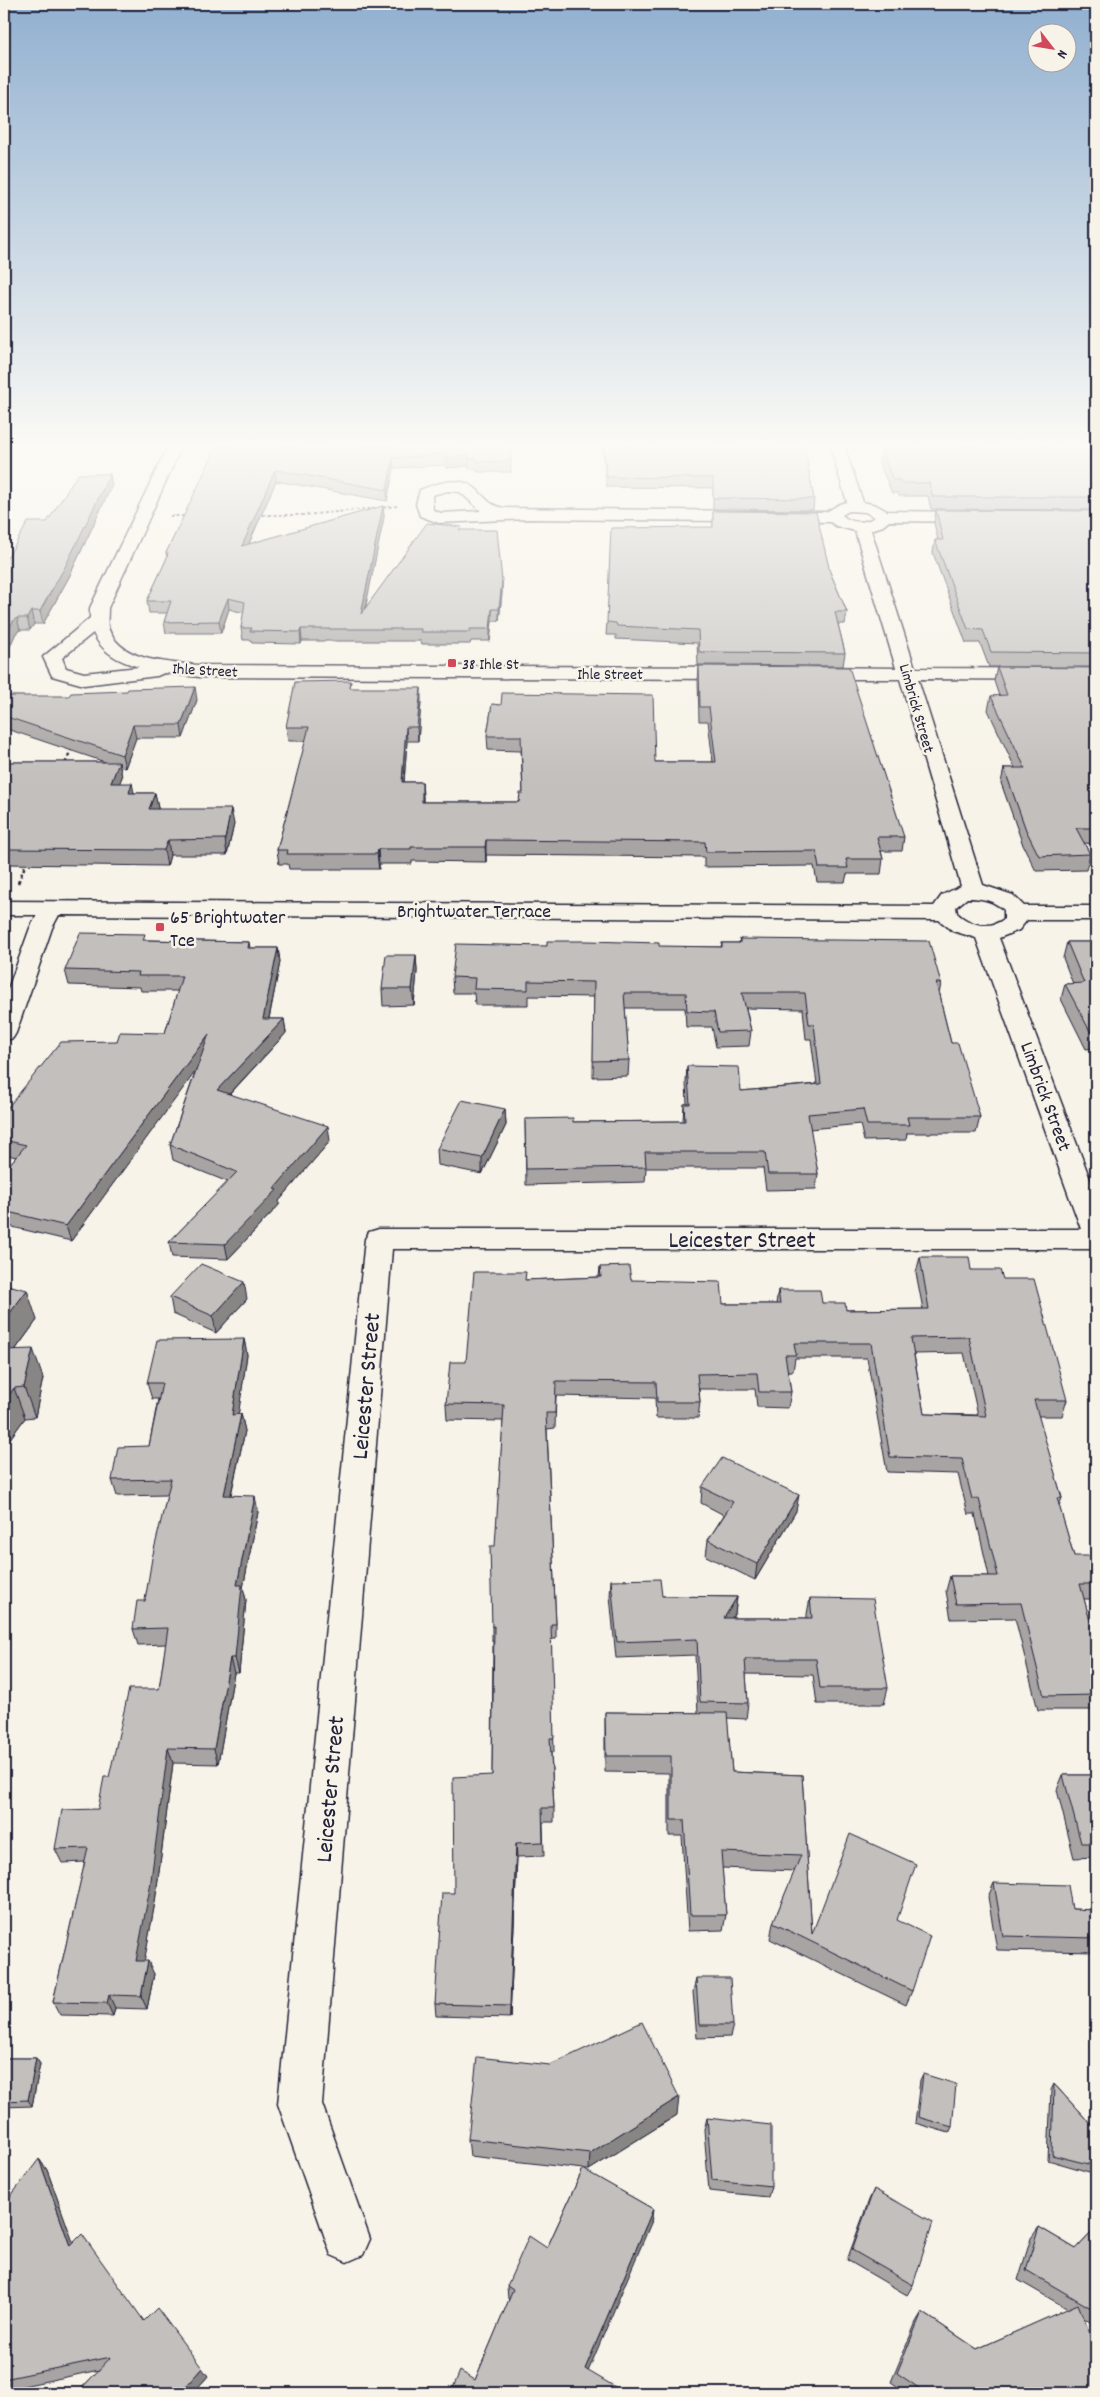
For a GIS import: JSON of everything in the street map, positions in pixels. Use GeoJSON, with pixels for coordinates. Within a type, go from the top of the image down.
{"type":"FeatureCollection","features":[{"type":"Feature","properties":{"kind":"street"},"geometry":{"type":"LineString","coordinates":[[124,558],[99,608],[96,622],[52,658],[59,672],[84,678],[171,669]]}},
{"type":"Feature","properties":{"kind":"street","name":"Limbrick Street"},"geometry":{"type":"LineString","coordinates":[[872,558],[974,891]]}},
{"type":"Feature","properties":{"kind":"street","name":"Ihle Street"},"geometry":{"type":"LineString","coordinates":[[96,622],[101,637],[126,656],[171,669],[229,671],[757,673]]}},
{"type":"Feature","properties":{"kind":"street"},"geometry":{"type":"LineString","coordinates":[[797,673],[1096,674]]}},
{"type":"Feature","properties":{"kind":"street"},"geometry":{"type":"LineString","coordinates":[[974,891],[986,892],[1004,898],[1017,913],[1016,920],[1011,926],[986,933],[963,928],[950,921],[945,913],[945,904],[951,896],[962,892],[974,891]]}},
{"type":"Feature","properties":{"kind":"street","name":"Brightwater Terrace"},"geometry":{"type":"LineString","coordinates":[[5,908],[945,913]]}},
{"type":"Feature","properties":{"kind":"street"},"geometry":{"type":"LineString","coordinates":[[4,1033],[41,928],[51,909]]}},
{"type":"Feature","properties":{"kind":"street"},"geometry":{"type":"LineString","coordinates":[[1017,913],[1096,912]]}},
{"type":"Feature","properties":{"kind":"street","name":"Limbrick Street"},"geometry":{"type":"LineString","coordinates":[[986,933],[1096,1232]]}},
{"type":"Feature","properties":{"kind":"street","name":"Leicester Street"},"geometry":{"type":"LineString","coordinates":[[347,2240],[300,2104],[379,1239],[1096,1239]]}},
{"type":"Feature","properties":{"kind":"path"},"geometry":{"type":"LineString","coordinates":[[63,771],[73,744]]}},
{"type":"Feature","properties":{"kind":"path"},"geometry":{"type":"LineString","coordinates":[[5,908],[28,860]]}},
{"type":"Feature","properties":{"kind":"building"},"geometry":{"type":"Polygon","coordinates":[[[4,558],[69,558],[40,611],[31,611],[27,618],[17,618],[13,621],[4,641],[4,558]]]}},
{"type":"Feature","properties":{"kind":"building"},"geometry":{"type":"Polygon","coordinates":[[[167,558],[372,558],[361,614],[402,558],[500,558],[502,581],[499,609],[492,609],[490,629],[470,629],[470,632],[421,632],[421,629],[301,629],[300,632],[250,631],[252,628],[241,628],[245,602],[228,598],[219,621],[164,622],[171,601],[147,601],[167,558]]]}},
{"type":"Feature","properties":{"kind":"building"},"geometry":{"type":"Polygon","coordinates":[[[610,558],[827,558],[830,572],[847,612],[835,612],[845,653],[699,652],[698,630],[617,626],[616,623],[607,622],[610,558]]]}},
{"type":"Feature","properties":{"kind":"building"},"geometry":{"type":"Polygon","coordinates":[[[942,558],[1096,558],[1096,653],[991,652],[983,630],[968,629],[942,558]]]}},
{"type":"Feature","properties":{"kind":"building"},"geometry":{"type":"Polygon","coordinates":[[[699,666],[849,667],[904,837],[877,837],[883,859],[846,859],[848,868],[819,868],[816,851],[706,852],[705,842],[486,840],[485,847],[378,849],[377,854],[287,854],[288,850],[277,850],[309,727],[286,727],[295,682],[351,681],[350,688],[421,688],[417,727],[406,727],[402,782],[422,782],[422,802],[519,802],[520,793],[523,793],[521,736],[487,736],[492,704],[501,705],[502,693],[653,695],[655,762],[716,762],[709,707],[700,707],[699,666]]]}},
{"type":"Feature","properties":{"kind":"building"},"geometry":{"type":"Polygon","coordinates":[[[997,667],[1096,668],[1096,828],[1076,828],[1090,854],[1039,856],[1026,830],[1004,768],[1025,768],[991,696],[1007,695],[997,667]]]}},
{"type":"Feature","properties":{"kind":"building"},"geometry":{"type":"Polygon","coordinates":[[[195,687],[181,725],[133,725],[122,755],[4,716],[4,696],[69,696],[71,693],[195,687]]]}},
{"type":"Feature","properties":{"kind":"building"},"geometry":{"type":"Polygon","coordinates":[[[4,762],[119,762],[111,783],[132,783],[129,793],[155,793],[149,809],[231,809],[225,839],[168,840],[164,850],[4,849],[4,762]]]}},
{"type":"Feature","properties":{"kind":"building"},"geometry":{"type":"Polygon","coordinates":[[[80,933],[145,934],[143,940],[249,942],[248,948],[278,948],[263,1019],[284,1019],[217,1090],[328,1126],[274,1189],[277,1190],[225,1244],[169,1242],[237,1172],[170,1145],[209,1034],[66,1226],[4,1211],[4,1171],[26,1145],[4,1140],[4,1112],[61,1042],[117,1041],[120,1032],[165,1033],[182,976],[138,976],[139,972],[65,970],[80,933]]]}},
{"type":"Feature","properties":{"kind":"building"},"geometry":{"type":"Polygon","coordinates":[[[740,939],[929,941],[941,983],[936,983],[951,1043],[958,1043],[980,1117],[907,1117],[909,1125],[867,1125],[863,1109],[808,1114],[818,1174],[768,1174],[765,1152],[645,1152],[646,1167],[526,1169],[525,1119],[573,1118],[573,1122],[685,1121],[684,1104],[690,1104],[687,1066],[739,1067],[741,1091],[821,1084],[814,1024],[809,1024],[805,993],[742,993],[751,1031],[718,1032],[714,1012],[687,1011],[686,993],[624,993],[629,1060],[593,1061],[594,982],[528,981],[528,990],[474,989],[475,978],[452,977],[456,944],[547,946],[547,941],[588,941],[659,943],[659,946],[722,947],[722,943],[740,943],[740,939]]]}},
{"type":"Feature","properties":{"kind":"building"},"geometry":{"type":"Polygon","coordinates":[[[1067,942],[1096,942],[1096,1033],[1091,1033],[1065,984],[1084,983],[1067,942]]]}},
{"type":"Feature","properties":{"kind":"building"},"geometry":{"type":"Polygon","coordinates":[[[386,955],[416,955],[412,989],[382,989],[386,955]]]}},
{"type":"Feature","properties":{"kind":"building"},"geometry":{"type":"Polygon","coordinates":[[[462,1100],[505,1109],[482,1158],[437,1149],[462,1100]]]}},
{"type":"Feature","properties":{"kind":"building"},"geometry":{"type":"Polygon","coordinates":[[[920,1257],[969,1257],[971,1270],[1000,1270],[1003,1279],[1034,1279],[1067,1400],[1034,1400],[1062,1498],[1057,1498],[1074,1556],[1091,1556],[1096,1573],[1096,1584],[1080,1584],[1096,1643],[1096,1695],[1044,1696],[1021,1603],[956,1604],[950,1576],[998,1576],[979,1499],[972,1499],[962,1459],[890,1457],[871,1343],[794,1343],[796,1355],[785,1355],[791,1392],[759,1392],[757,1373],[697,1374],[700,1402],[657,1402],[656,1382],[556,1381],[555,1413],[546,1413],[556,1624],[551,1624],[554,1738],[550,1738],[554,1808],[542,1808],[543,1842],[516,1843],[510,2006],[435,2004],[442,1893],[454,1893],[453,1777],[492,1775],[494,1626],[492,1627],[490,1546],[495,1546],[504,1405],[446,1404],[450,1362],[466,1362],[474,1272],[526,1272],[525,1280],[601,1277],[600,1267],[629,1266],[631,1280],[721,1282],[723,1304],[780,1304],[778,1290],[820,1290],[822,1303],[845,1303],[846,1310],[929,1309],[920,1257]],[[969,1337],[911,1338],[924,1414],[986,1416],[969,1337]]]}},
{"type":"Feature","properties":{"kind":"building"},"geometry":{"type":"Polygon","coordinates":[[[201,1264],[244,1282],[213,1316],[170,1297],[201,1264]]]}},
{"type":"Feature","properties":{"kind":"building"},"geometry":{"type":"Polygon","coordinates":[[[4,1284],[27,1290],[4,1321],[4,1284]]]}},
{"type":"Feature","properties":{"kind":"building"},"geometry":{"type":"Polygon","coordinates":[[[244,1339],[232,1415],[241,1414],[224,1495],[255,1496],[237,1585],[242,1585],[235,1658],[230,1658],[214,1749],[168,1748],[150,1888],[136,1961],[148,1961],[141,1996],[109,1995],[107,2003],[53,2002],[88,1848],[55,1849],[62,1810],[98,1809],[104,1777],[109,1777],[129,1689],[159,1689],[168,1628],[133,1629],[137,1601],[145,1601],[152,1558],[171,1479],[112,1480],[118,1447],[149,1446],[162,1383],[147,1383],[157,1340],[244,1339]]]}},
{"type":"Feature","properties":{"kind":"building"},"geometry":{"type":"Polygon","coordinates":[[[33,1349],[24,1387],[14,1388],[4,1402],[4,1350],[33,1349]]]}},
{"type":"Feature","properties":{"kind":"building"},"geometry":{"type":"Polygon","coordinates":[[[722,1458],[799,1495],[757,1564],[708,1540],[733,1502],[702,1487],[722,1458]]]}},
{"type":"Feature","properties":{"kind":"building"},"geometry":{"type":"Polygon","coordinates":[[[660,1579],[662,1596],[737,1597],[724,1618],[812,1618],[810,1598],[873,1599],[888,1688],[820,1688],[816,1659],[745,1659],[748,1703],[700,1702],[697,1639],[617,1642],[611,1580],[660,1579]]]}},
{"type":"Feature","properties":{"kind":"building"},"geometry":{"type":"Polygon","coordinates":[[[605,1712],[727,1713],[732,1772],[802,1775],[812,1934],[850,1834],[916,1864],[897,1920],[930,1936],[912,1991],[773,1923],[801,1855],[721,1852],[726,1915],[690,1915],[684,1820],[671,1820],[671,1756],[606,1756],[605,1712]]]}},
{"type":"Feature","properties":{"kind":"building"},"geometry":{"type":"Polygon","coordinates":[[[1063,1775],[1096,1775],[1096,1843],[1081,1843],[1063,1775]]]}},
{"type":"Feature","properties":{"kind":"building"},"geometry":{"type":"Polygon","coordinates":[[[994,1883],[1068,1885],[1072,1909],[1096,1910],[1096,1938],[1003,1936],[994,1883]]]}},
{"type":"Feature","properties":{"kind":"building"},"geometry":{"type":"Polygon","coordinates":[[[696,1978],[730,1978],[733,2025],[699,2025],[696,1978]]]}},
{"type":"Feature","properties":{"kind":"building"},"geometry":{"type":"Polygon","coordinates":[[[642,2022],[679,2097],[590,2153],[468,2139],[477,2057],[550,2065],[642,2022]]]}},
{"type":"Feature","properties":{"kind":"building"},"geometry":{"type":"Polygon","coordinates":[[[4,2058],[36,2058],[28,2100],[4,2101],[4,2058]]]}},
{"type":"Feature","properties":{"kind":"building"},"geometry":{"type":"Polygon","coordinates":[[[923,2074],[956,2084],[952,2127],[918,2117],[923,2074]]]}},
{"type":"Feature","properties":{"kind":"building"},"geometry":{"type":"Polygon","coordinates":[[[1054,2084],[1096,2130],[1096,2166],[1052,2155],[1054,2084]]]}},
{"type":"Feature","properties":{"kind":"building"},"geometry":{"type":"Polygon","coordinates":[[[707,2118],[771,2125],[771,2186],[712,2180],[707,2118]]]}},
{"type":"Feature","properties":{"kind":"building"},"geometry":{"type":"Polygon","coordinates":[[[39,2159],[70,2246],[82,2234],[144,2321],[157,2308],[202,2368],[180,2393],[77,2393],[111,2357],[4,2379],[4,2299],[8,2298],[4,2286],[4,2205],[39,2159]]]}},
{"type":"Feature","properties":{"kind":"building"},"geometry":{"type":"Polygon","coordinates":[[[583,2169],[653,2209],[585,2369],[617,2388],[615,2393],[451,2393],[460,2371],[475,2380],[513,2290],[507,2286],[529,2236],[547,2248],[583,2169]]]}},
{"type":"Feature","properties":{"kind":"building"},"geometry":{"type":"Polygon","coordinates":[[[874,2189],[933,2222],[913,2285],[852,2250],[874,2189]]]}},
{"type":"Feature","properties":{"kind":"building"},"geometry":{"type":"Polygon","coordinates":[[[1039,2227],[1076,2249],[1096,2228],[1096,2311],[1026,2270],[1039,2227]]]}},
{"type":"Feature","properties":{"kind":"building"},"geometry":{"type":"Polygon","coordinates":[[[1078,2304],[1096,2349],[1096,2393],[926,2393],[897,2373],[922,2312],[977,2349],[1078,2304]]]}},
{"type":"Feature","properties":{"kind":"place","name":"38 Ihle St"},"geometry":{"type":"Point","coordinates":[452,663]}},
{"type":"Feature","properties":{"kind":"place","name":"65 Brightwater Tce"},"geometry":{"type":"Point","coordinates":[160,927]}}]}
